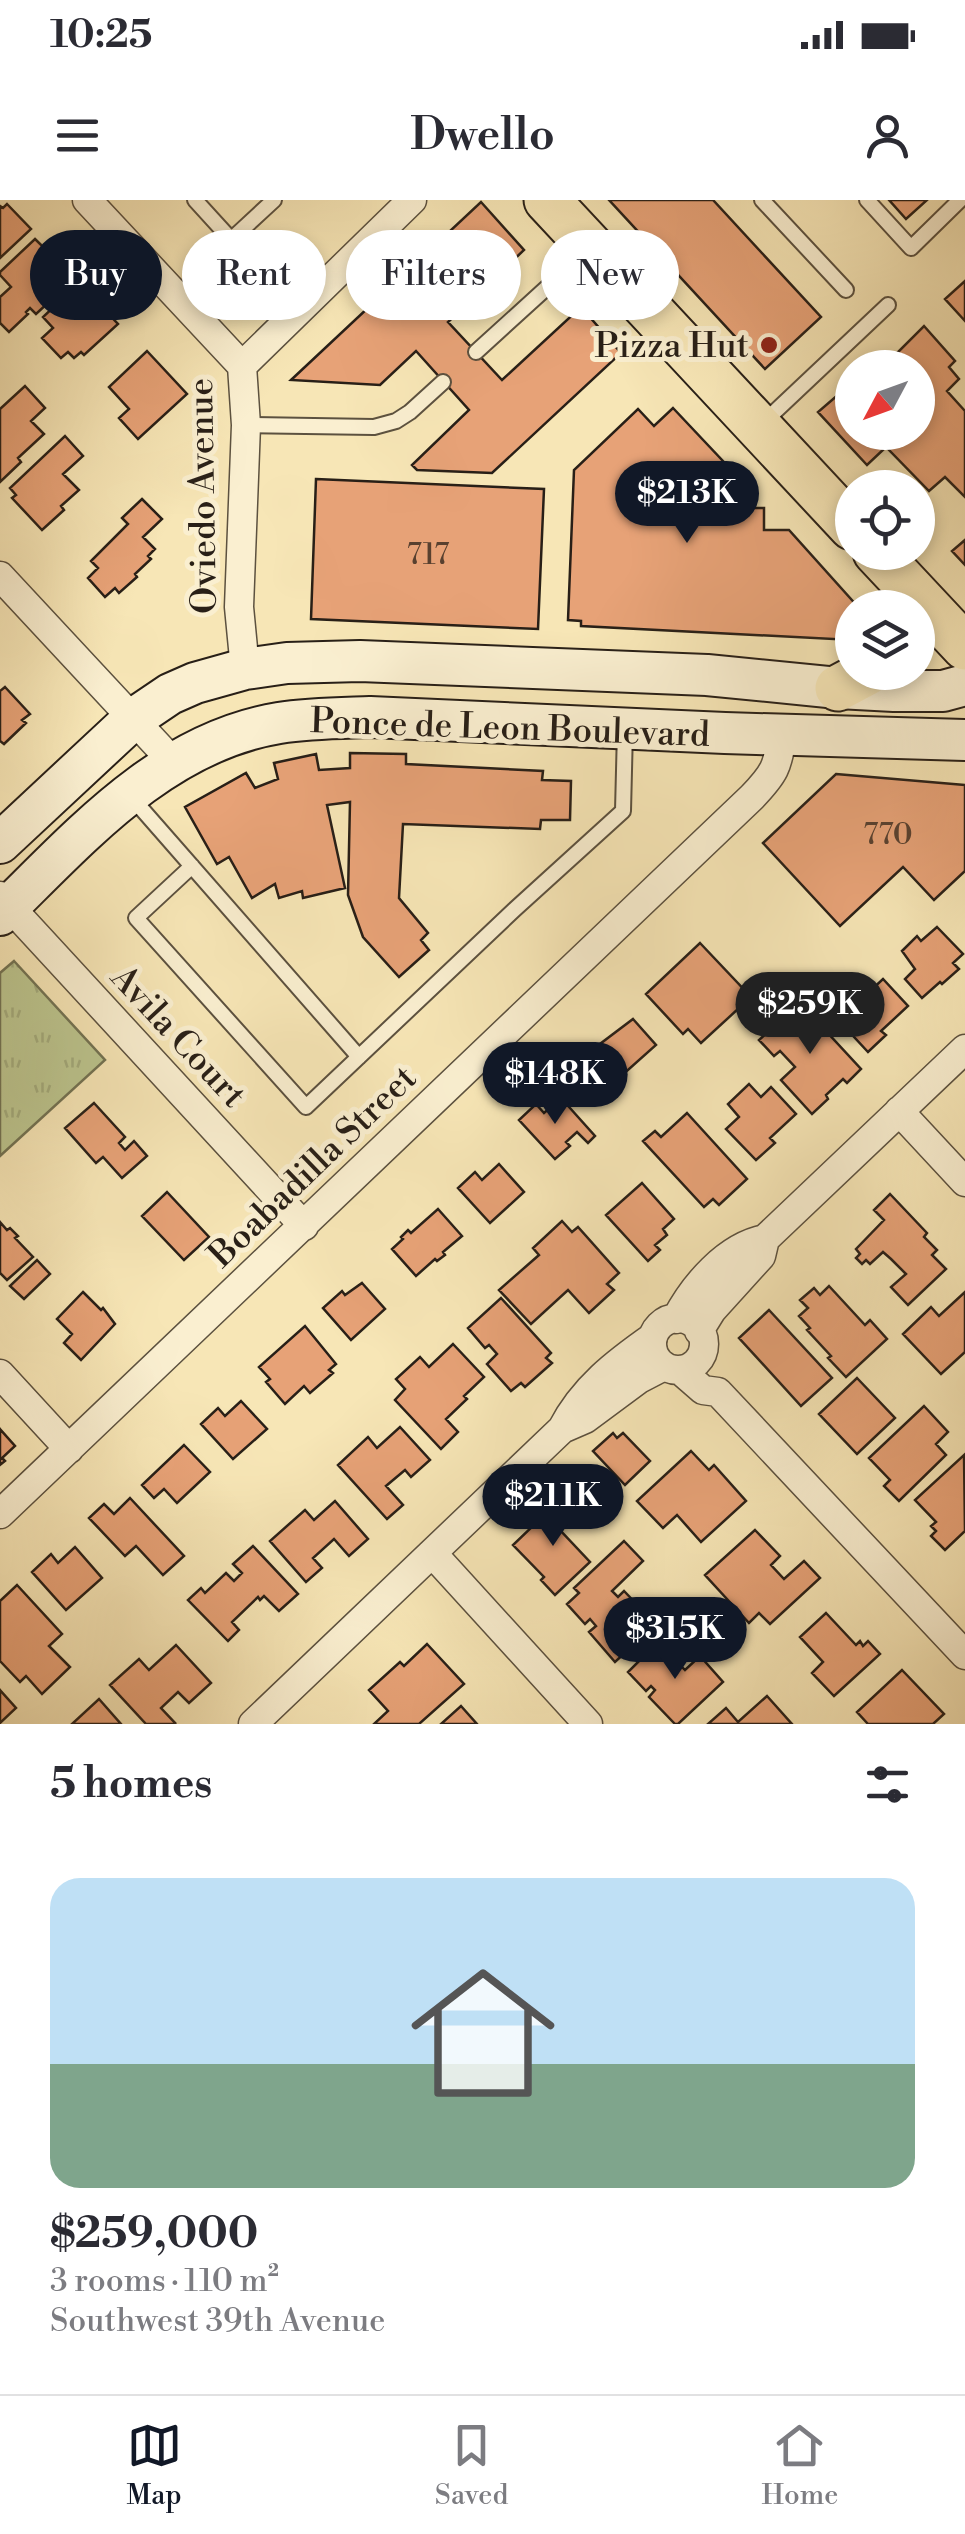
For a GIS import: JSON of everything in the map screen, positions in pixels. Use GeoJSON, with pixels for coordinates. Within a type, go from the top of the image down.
{"type":"FeatureCollection","features":[{"type":"Feature","properties":{"kind":"main road"},"geometry":{"type":"LineString","coordinates":[[570,219],[835,508]]}},
{"type":"Feature","properties":{"kind":"main road"},"geometry":{"type":"LineString","coordinates":[[891,570],[907,590]]}},
{"type":"Feature","properties":{"kind":"main road"},"geometry":{"type":"LineString","coordinates":[[935,620],[965,648]]}},
{"type":"Feature","properties":{"kind":"street","name":"Oviedo Avenue"},"geometry":{"type":"LineString","coordinates":[[87,200],[242,366],[246,426],[239,607],[245,669]]}},
{"type":"Feature","properties":{"kind":"street"},"geometry":{"type":"LineString","coordinates":[[326,284],[412,200]]}},
{"type":"Feature","properties":{"kind":"street"},"geometry":{"type":"LineString","coordinates":[[242,366],[289,320]]}},
{"type":"Feature","properties":{"kind":"street"},"geometry":{"type":"LineString","coordinates":[[0,576],[174,763]]}},
{"type":"Feature","properties":{"kind":"street","name":"Ponce de Leon Boulevard"},"geometry":{"type":"LineString","coordinates":[[0,844],[133,719],[194,682],[245,669],[287,663],[360,661],[835,679]]}},
{"type":"Feature","properties":{"kind":"street"},"geometry":{"type":"LineString","coordinates":[[245,669],[253,728]]}},
{"type":"Feature","properties":{"kind":"street","name":"Ponce de Leon Boulevard"},"geometry":{"type":"LineString","coordinates":[[935,690],[965,685]]}},
{"type":"Feature","properties":{"kind":"street","name":"Ponce de Leon Boulevard"},"geometry":{"type":"LineString","coordinates":[[3,906],[104,814],[174,763],[211,744],[278,723],[370,718],[965,740]]}},
{"type":"Feature","properties":{"kind":"street","name":"Boabadilla Street"},"geometry":{"type":"LineString","coordinates":[[0,1514],[752,797],[767,782],[778,761],[782,734]]}},
{"type":"Feature","properties":{"kind":"street","name":"Avila Court"},"geometry":{"type":"LineString","coordinates":[[3,906],[304,1226]]}},
{"type":"Feature","properties":{"kind":"street"},"geometry":{"type":"LineString","coordinates":[[562,1429],[585,1420],[639,1379],[694,1364],[693,1333],[761,1256],[765,1239],[965,1049]]}},
{"type":"Feature","properties":{"kind":"street"},"geometry":{"type":"LineString","coordinates":[[899,1112],[965,1182]]}},
{"type":"Feature","properties":{"kind":"street"},"geometry":{"type":"LineString","coordinates":[[253,1724],[562,1429],[574,1406],[591,1387],[653,1336],[664,1322],[693,1333],[715,1364],[720,1380],[718,1392]]}},
{"type":"Feature","properties":{"kind":"street"},"geometry":{"type":"LineString","coordinates":[[653,1336],[654,1354],[704,1390],[718,1392],[965,1655]]}},
{"type":"Feature","properties":{"kind":"street"},"geometry":{"type":"LineString","coordinates":[[0,1374],[69,1450]]}},
{"type":"Feature","properties":{"kind":"street"},"geometry":{"type":"LineString","coordinates":[[433,1554],[588,1724]]}},
{"type":"Feature","properties":{"kind":"lane"},"geometry":{"type":"LineString","coordinates":[[195,200],[223,230]]}},
{"type":"Feature","properties":{"kind":"lane"},"geometry":{"type":"LineString","coordinates":[[242,230],[274,200]]}},
{"type":"Feature","properties":{"kind":"lane"},"geometry":{"type":"LineString","coordinates":[[762,200],[846,290]]}},
{"type":"Feature","properties":{"kind":"lane"},"geometry":{"type":"LineString","coordinates":[[867,200],[910,248],[960,200]]}},
{"type":"Feature","properties":{"kind":"lane"},"geometry":{"type":"LineString","coordinates":[[476,352],[570,219]]}},
{"type":"Feature","properties":{"kind":"lane"},"geometry":{"type":"LineString","coordinates":[[760,426],[888,304]]}},
{"type":"Feature","properties":{"kind":"lane"},"geometry":{"type":"LineString","coordinates":[[246,426],[374,427],[410,412],[443,382]]}},
{"type":"Feature","properties":{"kind":"lane"},"geometry":{"type":"LineString","coordinates":[[192,866],[136,918],[306,1106],[623,810],[625,728]]}},
{"type":"Feature","properties":{"kind":"lane"},"geometry":{"type":"LineString","coordinates":[[129,794],[359,1057]]}},
{"type":"Feature","properties":{"kind":"green space"},"geometry":{"type":"Polygon","coordinates":[[[14,961],[105,1060],[0,1156],[0,973],[14,961]]]}},
{"type":"Feature","properties":{"kind":"building"},"geometry":{"type":"Polygon","coordinates":[[[609,200],[713,200],[821,317],[765,369],[679,276],[679,230],[637,230],[609,200]]]}},
{"type":"Feature","properties":{"kind":"building"},"geometry":{"type":"Polygon","coordinates":[[[889,200],[927,200],[906,219],[889,200]]]}},
{"type":"Feature","properties":{"kind":"building"},"geometry":{"type":"Polygon","coordinates":[[[481,202],[506,230],[451,230],[481,202]]]}},
{"type":"Feature","properties":{"kind":"building"},"geometry":{"type":"Polygon","coordinates":[[[7,204],[31,229],[0,258],[0,206],[7,204]]]}},
{"type":"Feature","properties":{"kind":"building"},"geometry":{"type":"Polygon","coordinates":[[[30,244],[30,308],[9,332],[0,323],[0,297],[11,287],[0,272],[30,244]]]}},
{"type":"Feature","properties":{"kind":"building"},"geometry":{"type":"Polygon","coordinates":[[[965,281],[965,321],[945,299],[965,281]]]}},
{"type":"Feature","properties":{"kind":"building"},"geometry":{"type":"Polygon","coordinates":[[[46,320],[114,320],[118,324],[84,355],[81,352],[74,358],[68,352],[61,358],[42,338],[53,328],[46,320]]]}},
{"type":"Feature","properties":{"kind":"building"},"geometry":{"type":"Polygon","coordinates":[[[355,320],[450,320],[502,380],[567,320],[592,320],[621,353],[492,473],[417,470],[412,465],[469,410],[416,351],[380,385],[291,380],[355,320]]]}},
{"type":"Feature","properties":{"kind":"building"},"geometry":{"type":"Polygon","coordinates":[[[924,326],[955,361],[949,367],[959,379],[947,391],[965,411],[965,497],[945,477],[935,486],[935,470],[908,470],[889,450],[935,450],[935,350],[900,350],[924,326]]]}},
{"type":"Feature","properties":{"kind":"building"},"geometry":{"type":"Polygon","coordinates":[[[147,351],[187,394],[138,439],[119,418],[129,409],[109,387],[147,351]]]}},
{"type":"Feature","properties":{"kind":"building"},"geometry":{"type":"Polygon","coordinates":[[[25,386],[45,408],[31,421],[44,434],[0,482],[0,409],[25,386]]]}},
{"type":"Feature","properties":{"kind":"building"},"geometry":{"type":"Polygon","coordinates":[[[835,397],[835,430],[818,412],[835,397]]]}},
{"type":"Feature","properties":{"kind":"building"},"geometry":{"type":"Polygon","coordinates":[[[673,408],[738,477],[738,508],[764,508],[764,530],[789,530],[843,590],[835,590],[835,639],[581,626],[581,621],[568,620],[574,470],[638,409],[654,426],[673,408]]]}},
{"type":"Feature","properties":{"kind":"building"},"geometry":{"type":"Polygon","coordinates":[[[65,436],[83,456],[63,474],[79,490],[42,530],[12,498],[16,495],[10,488],[65,436]]]}},
{"type":"Feature","properties":{"kind":"building"},"geometry":{"type":"Polygon","coordinates":[[[853,450],[883,450],[867,465],[853,450]]]}},
{"type":"Feature","properties":{"kind":"building"},"geometry":{"type":"Polygon","coordinates":[[[316,479],[544,489],[538,629],[311,619],[316,479]]]}},
{"type":"Feature","properties":{"kind":"building"},"geometry":{"type":"Polygon","coordinates":[[[142,499],[162,519],[143,537],[155,549],[148,556],[151,559],[135,574],[137,577],[119,593],[115,588],[105,597],[88,578],[98,568],[91,561],[128,524],[122,518],[142,499]]]}},
{"type":"Feature","properties":{"kind":"building"},"geometry":{"type":"Polygon","coordinates":[[[965,540],[965,565],[952,551],[965,540]]]}},
{"type":"Feature","properties":{"kind":"building"},"geometry":{"type":"Polygon","coordinates":[[[5,687],[30,714],[4,744],[0,741],[0,691],[5,687]]]}},
{"type":"Feature","properties":{"kind":"building"},"geometry":{"type":"Polygon","coordinates":[[[350,753],[406,754],[406,764],[543,771],[542,780],[571,781],[570,820],[541,820],[540,829],[403,824],[399,898],[428,933],[421,940],[429,950],[399,977],[363,937],[348,895],[350,802],[327,805],[345,888],[303,898],[302,891],[279,898],[275,884],[252,898],[229,857],[217,864],[185,807],[246,773],[255,788],[278,779],[274,763],[316,754],[319,770],[350,768],[350,753]]]}},
{"type":"Feature","properties":{"kind":"building"},"geometry":{"type":"Polygon","coordinates":[[[836,774],[965,785],[965,871],[934,900],[903,867],[840,926],[763,843],[836,774]]]}},
{"type":"Feature","properties":{"kind":"building"},"geometry":{"type":"Polygon","coordinates":[[[937,927],[963,954],[953,963],[959,969],[922,998],[905,979],[915,969],[902,951],[917,936],[921,941],[937,927]]]}},
{"type":"Feature","properties":{"kind":"building"},"geometry":{"type":"Polygon","coordinates":[[[700,943],[751,997],[701,1043],[688,1029],[683,1034],[646,994],[700,943]]]}},
{"type":"Feature","properties":{"kind":"building"},"geometry":{"type":"Polygon","coordinates":[[[850,974],[868,993],[883,979],[908,1006],[881,1031],[886,1035],[868,1052],[831,1008],[838,1001],[830,993],[850,974]]]}},
{"type":"Feature","properties":{"kind":"building"},"geometry":{"type":"Polygon","coordinates":[[[800,1003],[861,1069],[847,1083],[843,1079],[812,1114],[781,1080],[795,1067],[780,1051],[774,1056],[759,1040],[800,1003]]]}},
{"type":"Feature","properties":{"kind":"building"},"geometry":{"type":"Polygon","coordinates":[[[633,1019],[656,1045],[610,1086],[587,1061],[599,1050],[596,1047],[633,1019]]]}},
{"type":"Feature","properties":{"kind":"building"},"geometry":{"type":"Polygon","coordinates":[[[749,1084],[761,1097],[771,1087],[796,1114],[770,1138],[775,1143],[756,1160],[726,1129],[739,1117],[728,1104],[749,1084]]]}},
{"type":"Feature","properties":{"kind":"building"},"geometry":{"type":"Polygon","coordinates":[[[561,1098],[595,1136],[588,1143],[577,1132],[566,1142],[570,1146],[555,1159],[519,1120],[536,1104],[544,1113],[561,1098]]]}},
{"type":"Feature","properties":{"kind":"building"},"geometry":{"type":"Polygon","coordinates":[[[94,1103],[125,1137],[119,1143],[125,1150],[134,1141],[147,1156],[122,1178],[103,1157],[96,1163],[65,1128],[94,1103]]]}},
{"type":"Feature","properties":{"kind":"building"},"geometry":{"type":"Polygon","coordinates":[[[687,1113],[747,1179],[719,1205],[713,1199],[704,1207],[643,1141],[655,1131],[661,1137],[687,1113]]]}},
{"type":"Feature","properties":{"kind":"building"},"geometry":{"type":"Polygon","coordinates":[[[499,1164],[524,1192],[490,1223],[458,1188],[475,1172],[482,1180],[499,1164]]]}},
{"type":"Feature","properties":{"kind":"building"},"geometry":{"type":"Polygon","coordinates":[[[642,1183],[674,1219],[663,1229],[667,1235],[655,1245],[660,1250],[648,1261],[606,1215],[642,1183]]]}},
{"type":"Feature","properties":{"kind":"building"},"geometry":{"type":"Polygon","coordinates":[[[167,1192],[209,1237],[184,1260],[142,1216],[167,1192]]]}},
{"type":"Feature","properties":{"kind":"building"},"geometry":{"type":"Polygon","coordinates":[[[890,1194],[927,1233],[924,1237],[937,1250],[932,1255],[946,1269],[908,1305],[891,1287],[906,1274],[891,1259],[883,1252],[870,1264],[866,1260],[862,1264],[856,1258],[860,1254],[856,1249],[884,1220],[874,1210],[890,1194]]]}},
{"type":"Feature","properties":{"kind":"building"},"geometry":{"type":"Polygon","coordinates":[[[438,1209],[462,1236],[443,1252],[445,1255],[416,1276],[392,1249],[408,1230],[411,1233],[438,1209]]]}},
{"type":"Feature","properties":{"kind":"building"},"geometry":{"type":"Polygon","coordinates":[[[562,1221],[572,1232],[578,1227],[619,1273],[607,1284],[614,1290],[589,1313],[568,1290],[531,1324],[499,1290],[539,1255],[533,1248],[562,1221]]]}},
{"type":"Feature","properties":{"kind":"building"},"geometry":{"type":"Polygon","coordinates":[[[0,1222],[18,1236],[15,1238],[33,1257],[7,1280],[0,1273],[0,1222]]]}},
{"type":"Feature","properties":{"kind":"building"},"geometry":{"type":"Polygon","coordinates":[[[37,1260],[50,1274],[24,1299],[10,1286],[37,1260]]]}},
{"type":"Feature","properties":{"kind":"building"},"geometry":{"type":"Polygon","coordinates":[[[362,1283],[385,1309],[351,1340],[323,1308],[342,1291],[345,1295],[362,1283]]]}},
{"type":"Feature","properties":{"kind":"building"},"geometry":{"type":"Polygon","coordinates":[[[829,1286],[865,1325],[870,1320],[887,1339],[846,1377],[799,1316],[808,1308],[800,1300],[814,1288],[820,1295],[829,1286]]]}},
{"type":"Feature","properties":{"kind":"building"},"geometry":{"type":"Polygon","coordinates":[[[83,1292],[115,1324],[81,1360],[64,1343],[72,1334],[57,1319],[83,1292]]]}},
{"type":"Feature","properties":{"kind":"building"},"geometry":{"type":"Polygon","coordinates":[[[965,1292],[965,1352],[941,1374],[903,1334],[931,1307],[939,1316],[965,1292]]]}},
{"type":"Feature","properties":{"kind":"building"},"geometry":{"type":"Polygon","coordinates":[[[501,1298],[551,1353],[546,1358],[552,1363],[525,1387],[521,1383],[511,1391],[487,1364],[497,1354],[489,1345],[485,1348],[468,1328],[501,1298]]]}},
{"type":"Feature","properties":{"kind":"building"},"geometry":{"type":"Polygon","coordinates":[[[769,1310],[832,1378],[801,1406],[739,1338],[769,1310]]]}},
{"type":"Feature","properties":{"kind":"building"},"geometry":{"type":"Polygon","coordinates":[[[305,1326],[336,1364],[329,1370],[333,1373],[310,1393],[304,1386],[285,1404],[259,1367],[305,1326]]]}},
{"type":"Feature","properties":{"kind":"building"},"geometry":{"type":"Polygon","coordinates":[[[453,1344],[484,1377],[446,1419],[458,1432],[441,1449],[395,1400],[405,1389],[396,1379],[420,1357],[429,1367],[453,1344]]]}},
{"type":"Feature","properties":{"kind":"building"},"geometry":{"type":"Polygon","coordinates":[[[857,1378],[895,1418],[857,1454],[819,1414],[857,1378]]]}},
{"type":"Feature","properties":{"kind":"building"},"geometry":{"type":"Polygon","coordinates":[[[241,1401],[267,1429],[233,1459],[201,1424],[218,1408],[225,1416],[241,1401]]]}},
{"type":"Feature","properties":{"kind":"building"},"geometry":{"type":"Polygon","coordinates":[[[924,1406],[948,1432],[936,1444],[946,1455],[899,1501],[884,1486],[890,1480],[869,1458],[924,1406]]]}},
{"type":"Feature","properties":{"kind":"building"},"geometry":{"type":"Polygon","coordinates":[[[400,1427],[430,1460],[411,1477],[405,1470],[386,1486],[403,1505],[387,1519],[338,1465],[368,1437],[377,1448],[400,1427]]]}},
{"type":"Feature","properties":{"kind":"building"},"geometry":{"type":"Polygon","coordinates":[[[0,1429],[15,1446],[0,1465],[0,1429]]]}},
{"type":"Feature","properties":{"kind":"building"},"geometry":{"type":"Polygon","coordinates":[[[613,1433],[617,1438],[623,1433],[650,1461],[625,1485],[593,1451],[613,1433]]]}},
{"type":"Feature","properties":{"kind":"building"},"geometry":{"type":"Polygon","coordinates":[[[184,1445],[210,1472],[177,1503],[164,1489],[154,1498],[142,1485],[184,1445]]]}},
{"type":"Feature","properties":{"kind":"building"},"geometry":{"type":"Polygon","coordinates":[[[691,1451],[709,1470],[714,1465],[746,1501],[701,1542],[677,1515],[663,1528],[637,1501],[691,1451]]]}},
{"type":"Feature","properties":{"kind":"building"},"geometry":{"type":"Polygon","coordinates":[[[964,1455],[965,1531],[945,1550],[931,1536],[936,1531],[931,1526],[936,1522],[915,1500],[964,1455]]]}},
{"type":"Feature","properties":{"kind":"building"},"geometry":{"type":"Polygon","coordinates":[[[130,1498],[184,1556],[163,1575],[136,1546],[125,1556],[89,1518],[104,1504],[114,1514],[130,1498]]]}},
{"type":"Feature","properties":{"kind":"building"},"geometry":{"type":"Polygon","coordinates":[[[560,1500],[575,1516],[560,1530],[590,1562],[555,1595],[541,1580],[544,1577],[513,1545],[560,1500]]]}},
{"type":"Feature","properties":{"kind":"building"},"geometry":{"type":"Polygon","coordinates":[[[335,1501],[368,1539],[349,1556],[334,1539],[313,1558],[322,1568],[306,1582],[270,1541],[305,1510],[314,1520],[335,1501]]]}},
{"type":"Feature","properties":{"kind":"building"},"geometry":{"type":"Polygon","coordinates":[[[755,1530],[780,1556],[771,1565],[784,1579],[804,1561],[820,1578],[770,1624],[759,1613],[749,1623],[705,1575],[755,1530]]]}},
{"type":"Feature","properties":{"kind":"building"},"geometry":{"type":"Polygon","coordinates":[[[624,1541],[643,1561],[612,1591],[618,1597],[624,1591],[646,1614],[640,1620],[650,1630],[615,1662],[589,1632],[596,1626],[590,1619],[585,1624],[567,1604],[579,1593],[574,1588],[624,1541]]]}},
{"type":"Feature","properties":{"kind":"building"},"geometry":{"type":"Polygon","coordinates":[[[253,1546],[298,1594],[279,1611],[264,1596],[260,1600],[258,1597],[232,1622],[239,1630],[228,1641],[188,1600],[201,1588],[205,1593],[226,1573],[234,1581],[242,1573],[233,1564],[253,1546]]]}},
{"type":"Feature","properties":{"kind":"building"},"geometry":{"type":"Polygon","coordinates":[[[75,1547],[102,1578],[66,1610],[32,1572],[51,1554],[58,1563],[75,1547]]]}},
{"type":"Feature","properties":{"kind":"building"},"geometry":{"type":"Polygon","coordinates":[[[17,1585],[62,1634],[49,1646],[70,1667],[42,1694],[26,1676],[20,1682],[0,1661],[0,1601],[17,1585]]]}},
{"type":"Feature","properties":{"kind":"building"},"geometry":{"type":"Polygon","coordinates":[[[826,1613],[856,1645],[860,1641],[863,1646],[868,1641],[880,1654],[834,1696],[812,1673],[823,1662],[800,1637],[826,1613]]]}},
{"type":"Feature","properties":{"kind":"building"},"geometry":{"type":"Polygon","coordinates":[[[658,1642],[685,1670],[700,1656],[723,1682],[678,1724],[649,1697],[655,1690],[651,1686],[646,1691],[628,1672],[658,1642]]]}},
{"type":"Feature","properties":{"kind":"building"},"geometry":{"type":"Polygon","coordinates":[[[427,1644],[464,1684],[419,1724],[374,1724],[388,1711],[369,1690],[427,1644]]]}},
{"type":"Feature","properties":{"kind":"building"},"geometry":{"type":"Polygon","coordinates":[[[176,1645],[211,1683],[189,1703],[178,1692],[161,1708],[175,1723],[146,1724],[110,1685],[139,1659],[149,1670],[176,1645]]]}},
{"type":"Feature","properties":{"kind":"building"},"geometry":{"type":"Polygon","coordinates":[[[902,1670],[944,1714],[933,1724],[868,1724],[857,1712],[902,1670]]]}},
{"type":"Feature","properties":{"kind":"building"},"geometry":{"type":"Polygon","coordinates":[[[0,1690],[16,1708],[0,1723],[0,1690]]]}},
{"type":"Feature","properties":{"kind":"building"},"geometry":{"type":"Polygon","coordinates":[[[767,1696],[792,1724],[708,1724],[726,1708],[738,1722],[767,1696]]]}},
{"type":"Feature","properties":{"kind":"building"},"geometry":{"type":"Polygon","coordinates":[[[99,1699],[121,1724],[72,1724],[99,1699]]]}},
{"type":"Feature","properties":{"kind":"building"},"geometry":{"type":"Polygon","coordinates":[[[461,1706],[477,1724],[441,1724],[461,1706]]]}},
{"type":"Feature","properties":{"kind":"place","name":"Pizza Hut"},"geometry":{"type":"Point","coordinates":[769,345]}}]}
